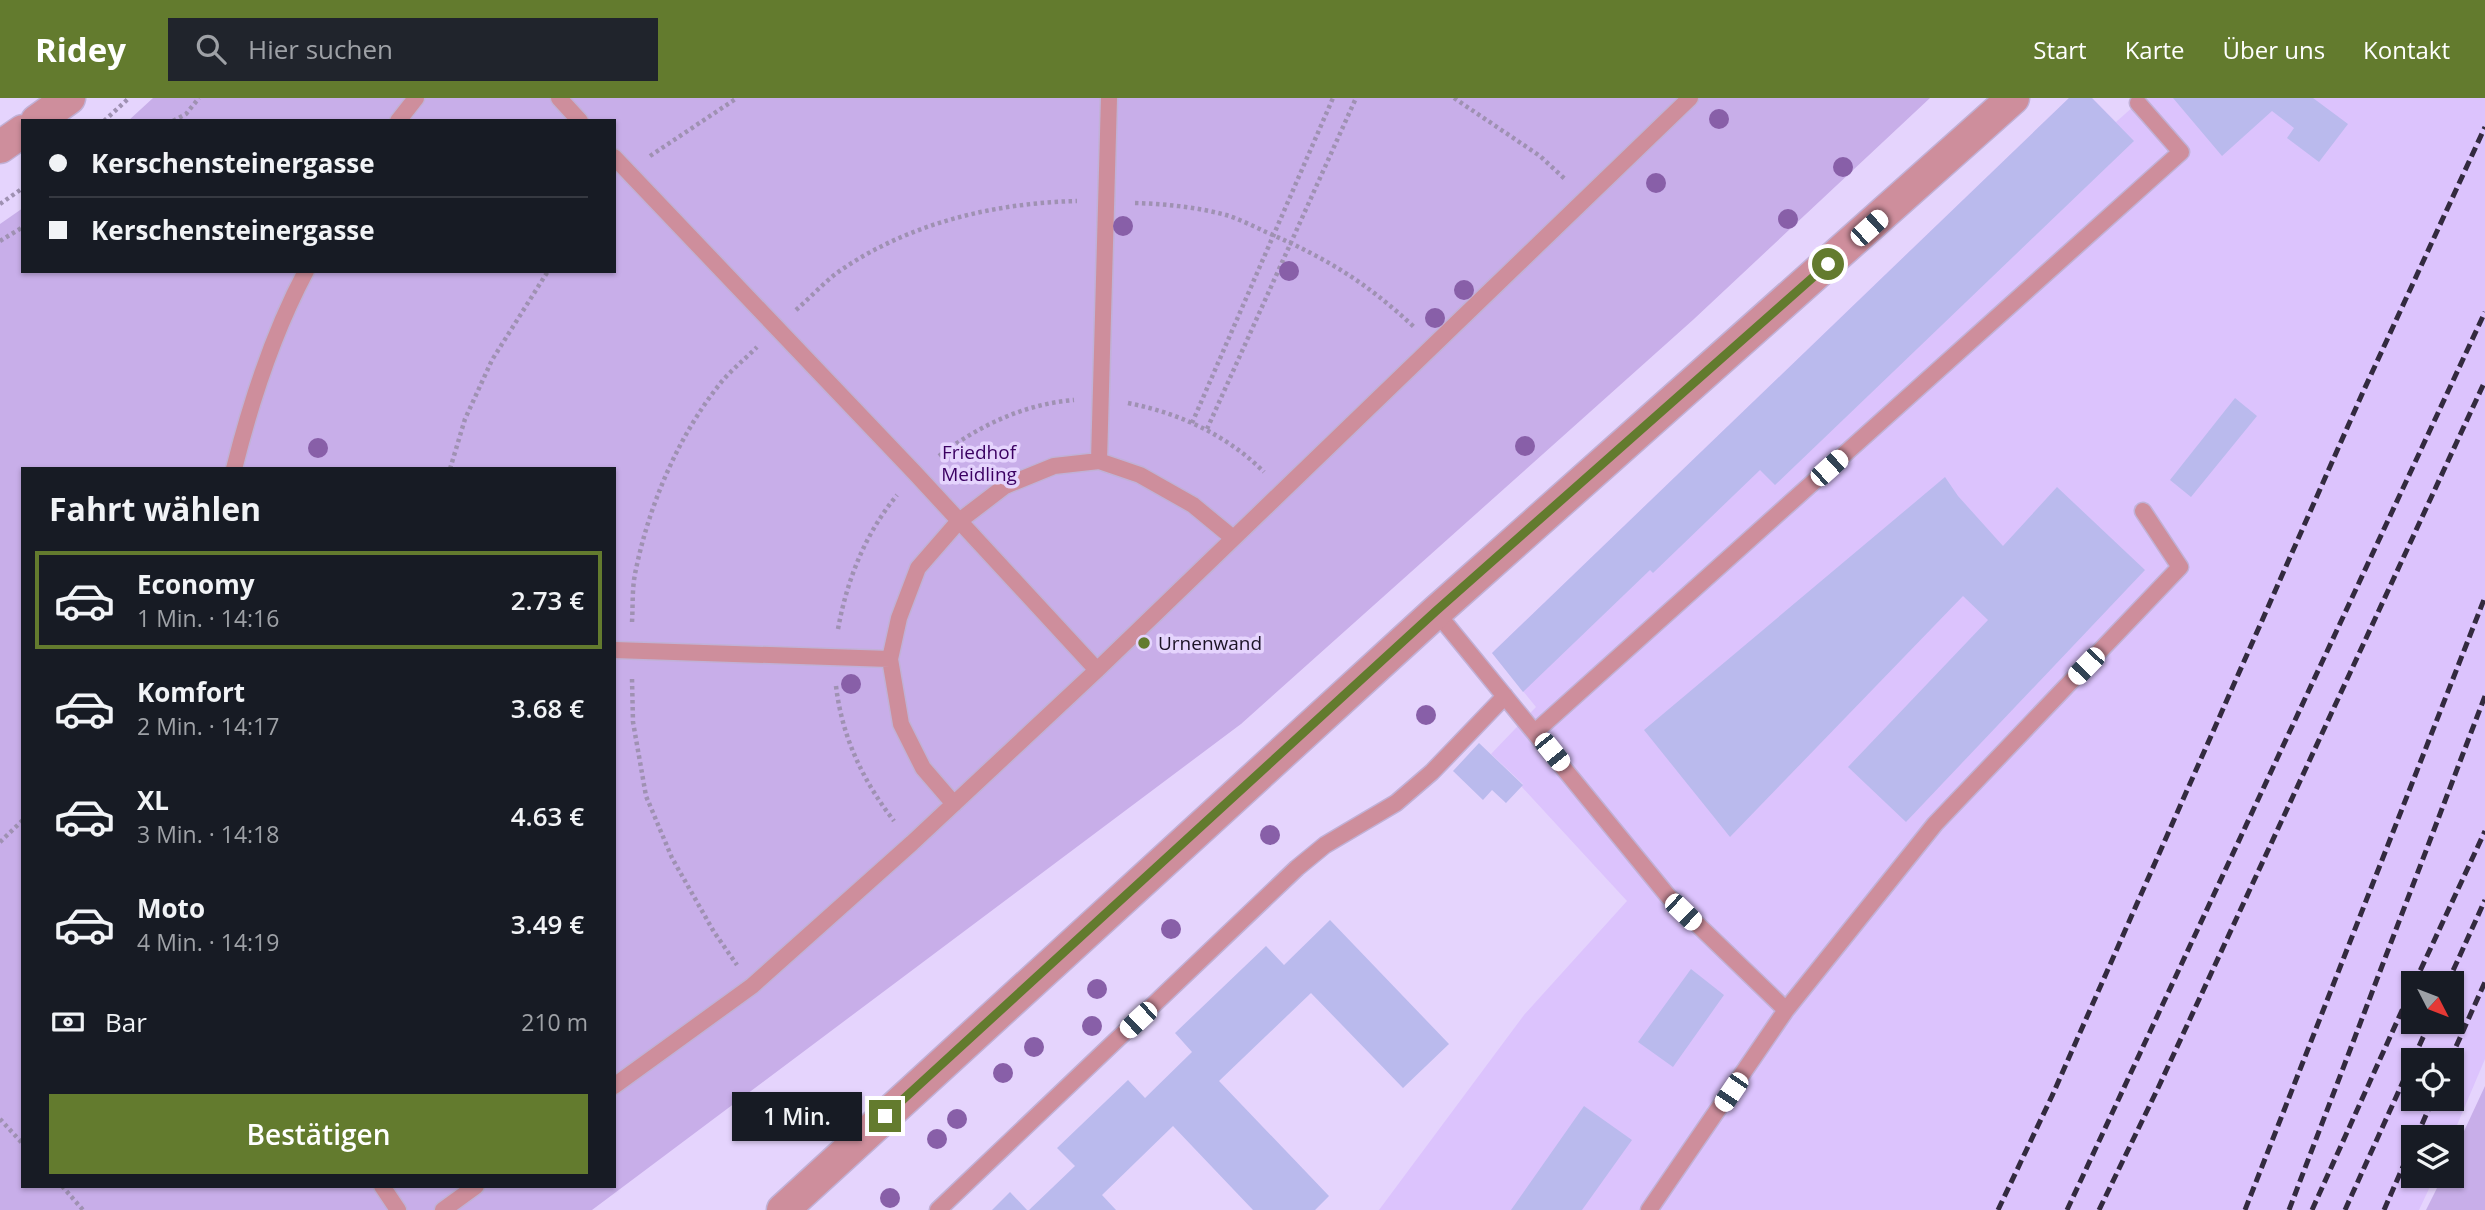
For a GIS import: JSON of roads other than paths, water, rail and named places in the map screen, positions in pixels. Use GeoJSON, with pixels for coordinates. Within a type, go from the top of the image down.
{"type":"FeatureCollection","features":[{"type":"Feature","properties":{"kind":"street"},"geometry":{"type":"LineString","coordinates":[[40,119],[69,98]]}},
{"type":"Feature","properties":{"kind":"street"},"geometry":{"type":"LineString","coordinates":[[783,1210],[1436,611],[2013,98]]}},
{"type":"Feature","properties":{"kind":"street"},"geometry":{"type":"LineString","coordinates":[[0,147],[21,132]]}},
{"type":"Feature","properties":{"kind":"lane"},"geometry":{"type":"LineString","coordinates":[[400,119],[416,98]]}},
{"type":"Feature","properties":{"kind":"lane"},"geometry":{"type":"LineString","coordinates":[[559,98],[578,119]]}},
{"type":"Feature","properties":{"kind":"lane"},"geometry":{"type":"LineString","coordinates":[[1099,461],[1109,98]]}},
{"type":"Feature","properties":{"kind":"lane"},"geometry":{"type":"LineString","coordinates":[[616,1085],[752,986],[954,804],[1097,670],[1690,98]]}},
{"type":"Feature","properties":{"kind":"lane"},"geometry":{"type":"LineString","coordinates":[[1535,732],[2181,152],[2138,103]]}},
{"type":"Feature","properties":{"kind":"lane"},"geometry":{"type":"LineString","coordinates":[[616,159],[1097,670]]}},
{"type":"Feature","properties":{"kind":"lane"},"geometry":{"type":"LineString","coordinates":[[234,467],[250,405],[292,298],[305,273]]}},
{"type":"Feature","properties":{"kind":"lane"},"geometry":{"type":"LineString","coordinates":[[954,804],[923,768],[901,724],[890,659],[899,618],[918,568],[958,522],[1005,486],[1054,466],[1099,461],[1140,475],[1193,505],[1233,538]]}},
{"type":"Feature","properties":{"kind":"lane"},"geometry":{"type":"LineString","coordinates":[[1649,1210],[1786,1010],[1935,824],[2180,567],[2143,511]]}},
{"type":"Feature","properties":{"kind":"lane"},"geometry":{"type":"LineString","coordinates":[[1436,611],[1683,912],[1786,1010]]}},
{"type":"Feature","properties":{"kind":"lane"},"geometry":{"type":"LineString","coordinates":[[616,650],[890,659]]}},
{"type":"Feature","properties":{"kind":"lane"},"geometry":{"type":"LineString","coordinates":[[938,1210],[1297,868],[1325,845],[1396,803],[1432,772],[1505,696]]}},
{"type":"Feature","properties":{"kind":"lane"},"geometry":{"type":"LineString","coordinates":[[383,1188],[398,1210]]}},
{"type":"Feature","properties":{"kind":"lane"},"geometry":{"type":"LineString","coordinates":[[443,1210],[473,1188]]}},
{"type":"Feature","properties":{"kind":"railway"},"geometry":{"type":"LineString","coordinates":[[1998,1210],[2052,1096],[2363,392],[2485,127]]}},
{"type":"Feature","properties":{"kind":"railway"},"geometry":{"type":"LineString","coordinates":[[2067,1210],[2485,312]]}},
{"type":"Feature","properties":{"kind":"railway"},"geometry":{"type":"LineString","coordinates":[[2099,1210],[2485,381]]}},
{"type":"Feature","properties":{"kind":"railway"},"geometry":{"type":"LineString","coordinates":[[2245,1210],[2485,597]]}},
{"type":"Feature","properties":{"kind":"railway"},"geometry":{"type":"LineString","coordinates":[[2289,1210],[2485,696]]}},
{"type":"Feature","properties":{"kind":"railway"},"geometry":{"type":"LineString","coordinates":[[2420,971],[2485,831]]}},
{"type":"Feature","properties":{"kind":"railway"},"geometry":{"type":"LineString","coordinates":[[2453,971],[2485,900]]}},
{"type":"Feature","properties":{"kind":"railway"},"geometry":{"type":"LineString","coordinates":[[2455,1048],[2485,982]]}},
{"type":"Feature","properties":{"kind":"railway"},"geometry":{"type":"LineString","coordinates":[[2312,1210],[2401,1013]]}},
{"type":"Feature","properties":{"kind":"railway"},"geometry":{"type":"LineString","coordinates":[[2345,1210],[2425,1034]]}},
{"type":"Feature","properties":{"kind":"railway"},"geometry":{"type":"LineString","coordinates":[[2422,1125],[2428,1111]]}},
{"type":"Feature","properties":{"kind":"railway"},"geometry":{"type":"LineString","coordinates":[[2384,1210],[2401,1171]]}},
{"type":"Feature","properties":{"kind":"place","name":"Urnenwand"},"geometry":{"type":"Point","coordinates":[1144,643]}},
{"type":"Feature","properties":{"kind":"park label","name":"Friedhof Meidling"},"geometry":{"type":"Point","coordinates":[979,463]}}]}
